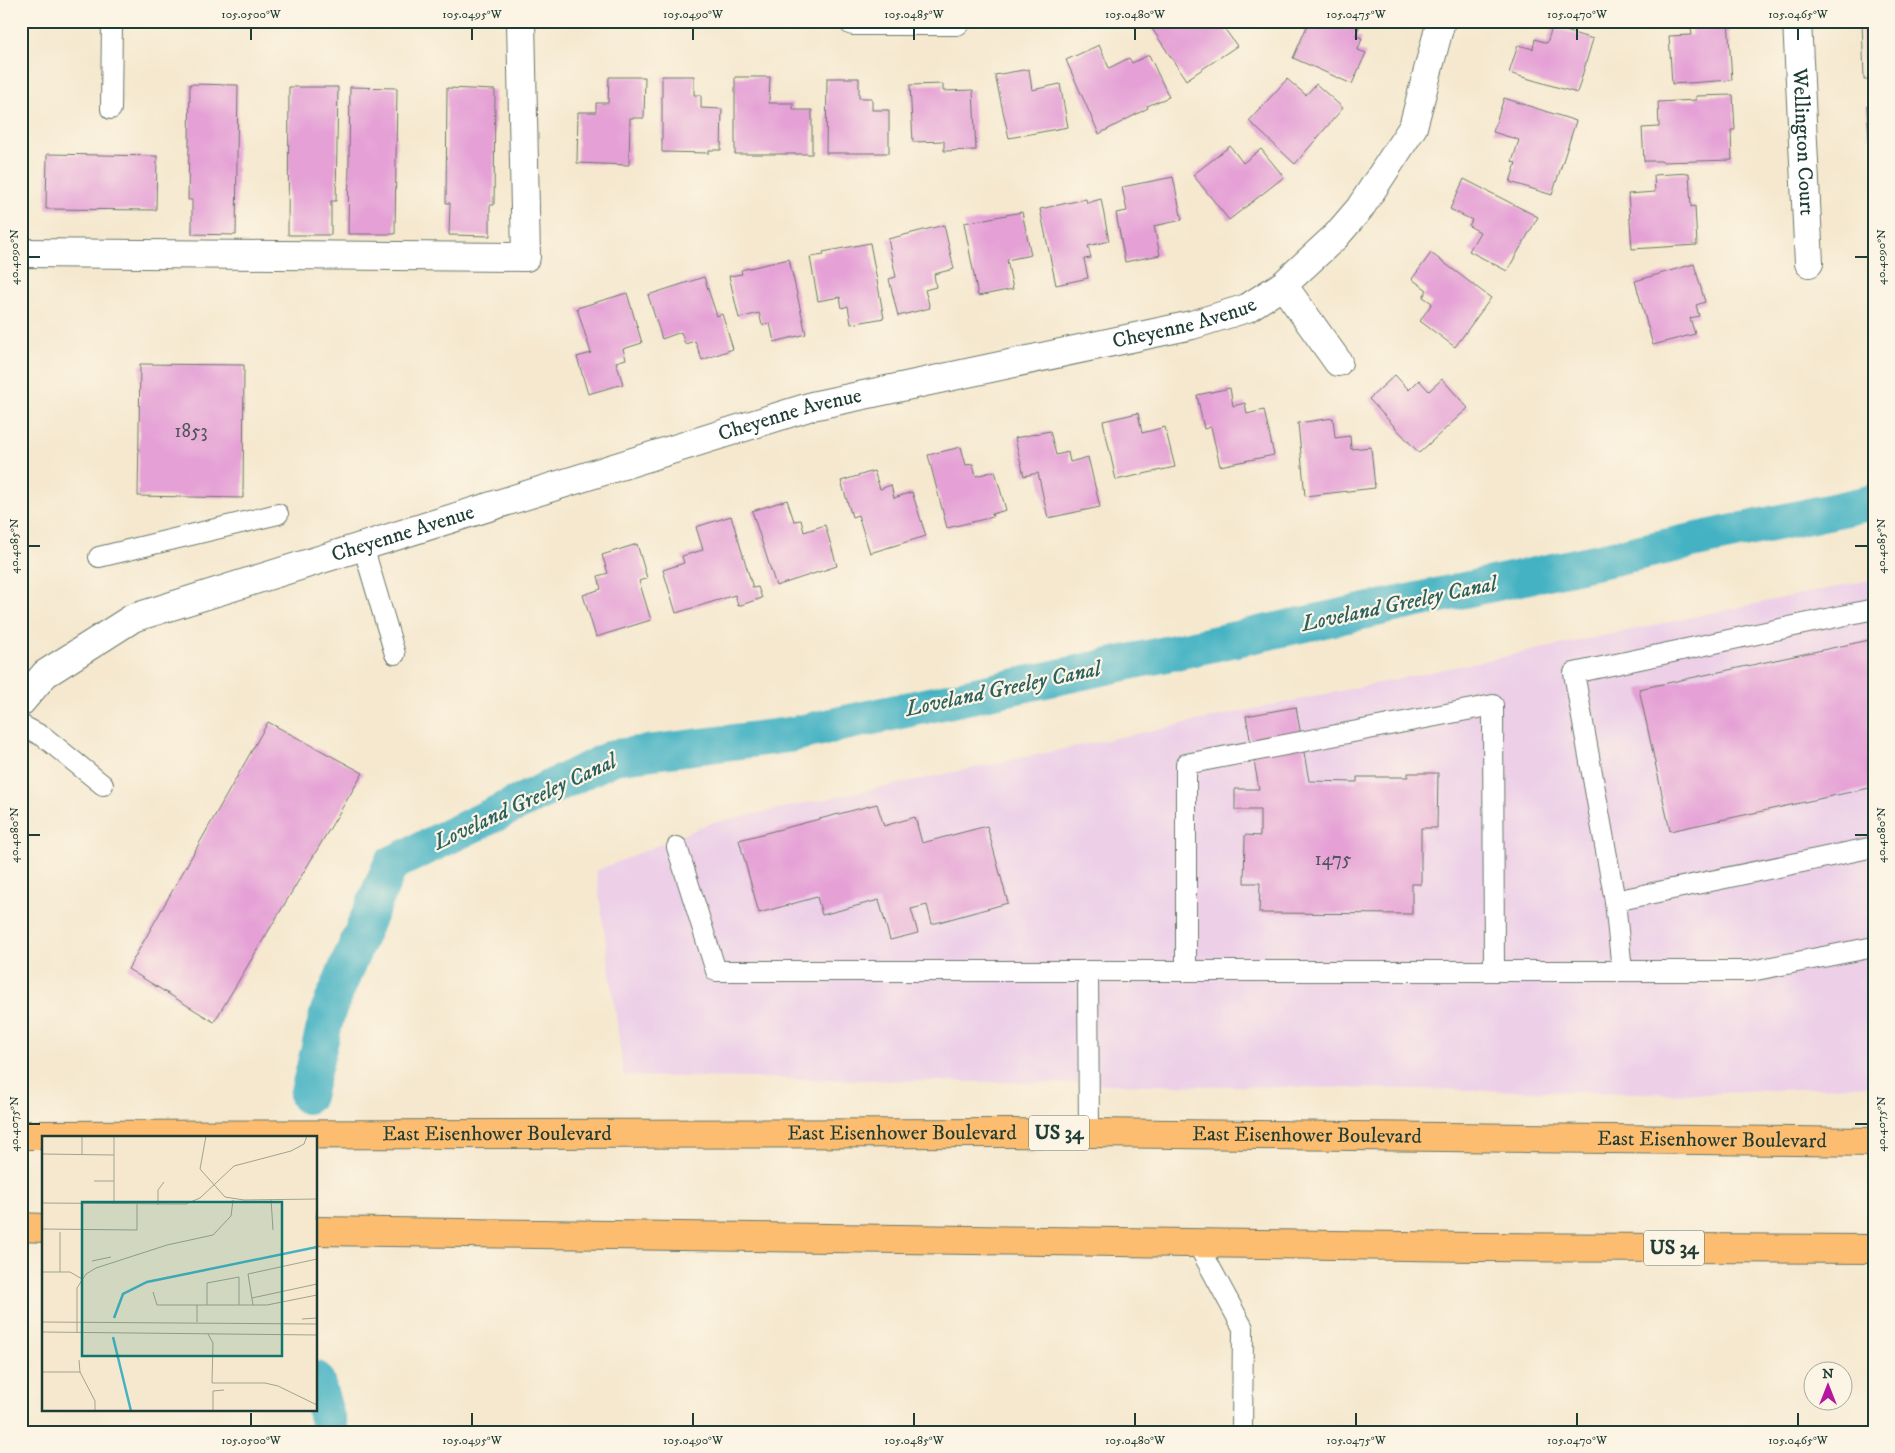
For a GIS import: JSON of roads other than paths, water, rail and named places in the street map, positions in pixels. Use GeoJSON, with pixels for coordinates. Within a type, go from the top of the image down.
{"type":"FeatureCollection","features":[{"type":"Feature","properties":{"kind":"highway","name":"East Eisenhower Boulevard"},"geometry":{"type":"LineString","coordinates":[[21,1135],[1090,1133],[1874,1142]]}},
{"type":"Feature","properties":{"kind":"highway"},"geometry":{"type":"LineString","coordinates":[[21,1227],[42,1228]]}},
{"type":"Feature","properties":{"kind":"highway","name":"US 34"},"geometry":{"type":"LineString","coordinates":[[318,1231],[1197,1243],[1874,1249]]}},
{"type":"Feature","properties":{"kind":"street"},"geometry":{"type":"LineString","coordinates":[[21,253],[526,257],[522,21]]}},
{"type":"Feature","properties":{"kind":"street"},"geometry":{"type":"LineString","coordinates":[[853,21],[956,21]]}},
{"type":"Feature","properties":{"kind":"street","name":"Cheyenne Avenue"},"geometry":{"type":"LineString","coordinates":[[21,702],[45,674],[133,618],[812,406],[1192,325],[1247,308],[1282,285],[1336,236],[1360,208],[1413,127],[1441,21]]}},
{"type":"Feature","properties":{"kind":"street","name":"Wellington Court"},"geometry":{"type":"LineString","coordinates":[[1797,21],[1809,263]]}},
{"type":"Feature","properties":{"kind":"street"},"geometry":{"type":"LineString","coordinates":[[1282,285],[1338,362]]}},
{"type":"Feature","properties":{"kind":"lane"},"geometry":{"type":"LineString","coordinates":[[110,109],[112,21]]}},
{"type":"Feature","properties":{"kind":"lane"},"geometry":{"type":"LineString","coordinates":[[100,557],[278,514]]}},
{"type":"Feature","properties":{"kind":"lane"},"geometry":{"type":"LineString","coordinates":[[363,546],[395,654]]}},
{"type":"Feature","properties":{"kind":"lane"},"geometry":{"type":"LineString","coordinates":[[1622,971],[1615,901],[1574,673],[1874,609]]}},
{"type":"Feature","properties":{"kind":"lane"},"geometry":{"type":"LineString","coordinates":[[1186,971],[1186,764],[1493,705],[1494,971]]}},
{"type":"Feature","properties":{"kind":"lane"},"geometry":{"type":"LineString","coordinates":[[21,725],[44,738],[103,785]]}},
{"type":"Feature","properties":{"kind":"lane"},"geometry":{"type":"LineString","coordinates":[[677,847],[716,971],[1751,971],[1874,947]]}},
{"type":"Feature","properties":{"kind":"lane"},"geometry":{"type":"LineString","coordinates":[[1615,901],[1874,847]]}},
{"type":"Feature","properties":{"kind":"lane"},"geometry":{"type":"LineString","coordinates":[[1088,971],[1090,1133]]}},
{"type":"Feature","properties":{"kind":"lane"},"geometry":{"type":"LineString","coordinates":[[1197,1243],[1243,1328],[1242,1432]]}},
{"type":"Feature","properties":{"kind":"waterway","name":"Loveland Greeley Canal"},"geometry":{"type":"LineString","coordinates":[[307,1096],[328,1011],[391,864],[614,757],[789,735],[1874,502]]}},
{"type":"Feature","properties":{"kind":"waterway","name":"Loveland Greeley Canal"},"geometry":{"type":"LineString","coordinates":[[318,1386],[331,1432]]}}]}
